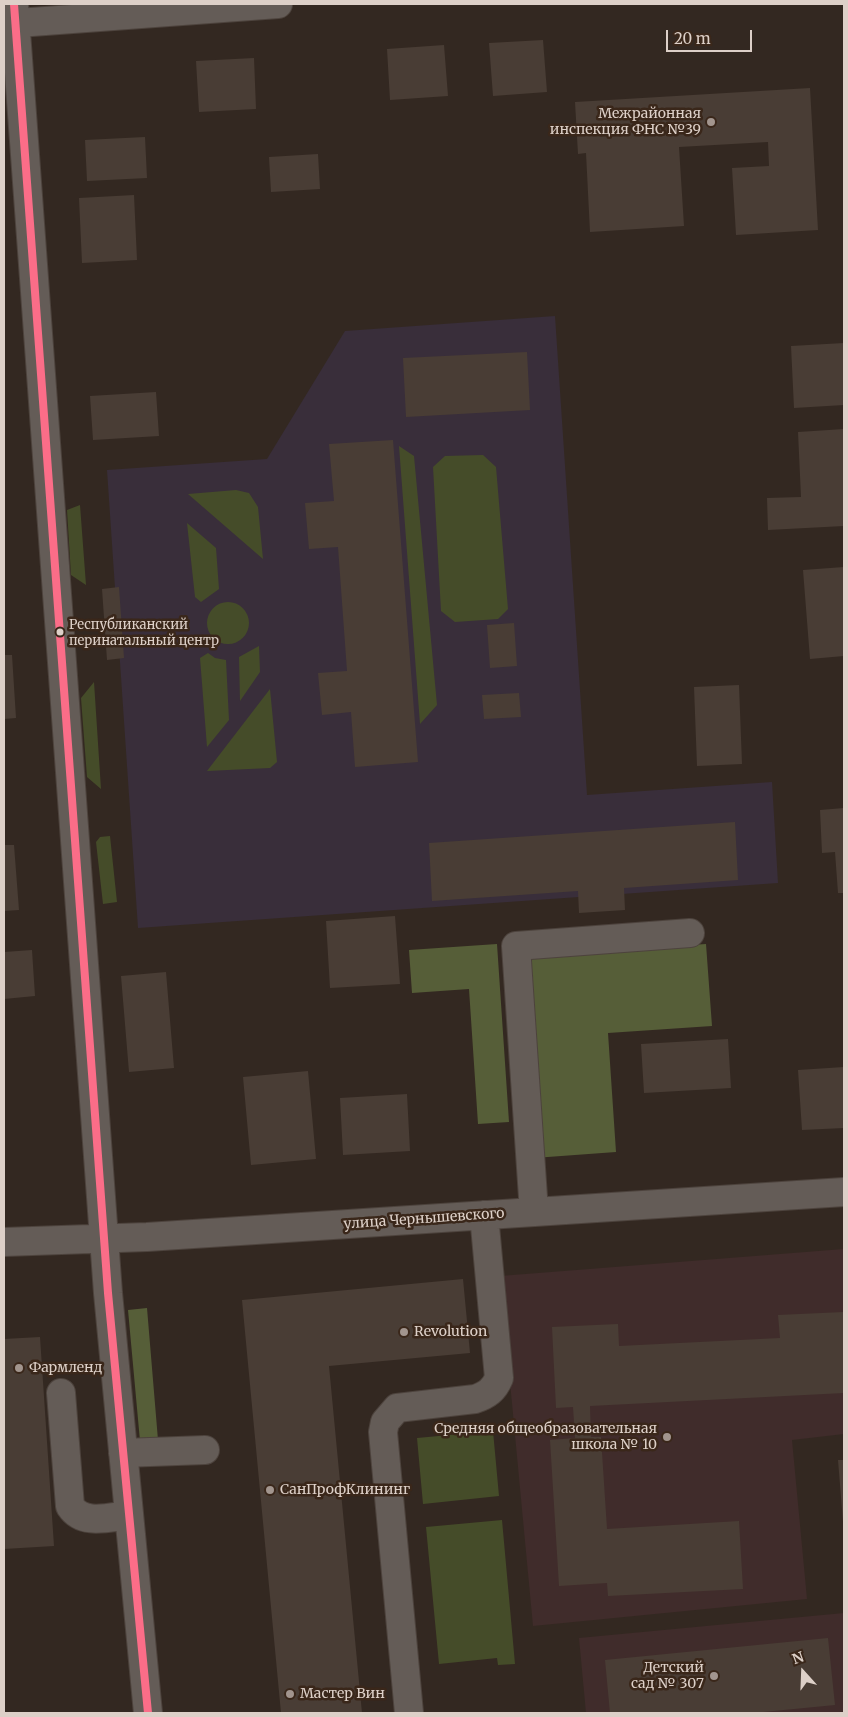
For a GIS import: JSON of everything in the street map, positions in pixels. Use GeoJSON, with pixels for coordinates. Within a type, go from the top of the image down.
{"type":"FeatureCollection","features":[{"type":"Feature","properties":{"kind":"street"},"geometry":{"type":"LineString","coordinates":[[148,1713],[104,1238],[11,17],[278,4]]}},
{"type":"Feature","properties":{"kind":"street"},"geometry":{"type":"LineString","coordinates":[[534,1212],[516,946],[690,933]]}},
{"type":"Feature","properties":{"kind":"street","name":"улица Чернышевского"},"geometry":{"type":"LineString","coordinates":[[4,1242],[104,1238],[844,1192]]}},
{"type":"Feature","properties":{"kind":"street"},"geometry":{"type":"LineString","coordinates":[[410,1713],[383,1432],[385,1422],[397,1408],[474,1399],[484,1396],[496,1386],[499,1378],[484,1215]]}},
{"type":"Feature","properties":{"kind":"street"},"geometry":{"type":"LineString","coordinates":[[61,1393],[70,1506],[75,1513],[87,1519],[129,1515]]}},
{"type":"Feature","properties":{"kind":"street"},"geometry":{"type":"LineString","coordinates":[[123,1453],[205,1450]]}},
{"type":"Feature","properties":{"kind":"shaded area"},"geometry":{"type":"Polygon","coordinates":[[[555,316],[587,795],[772,782],[778,883],[138,928],[107,470],[267,459],[345,331],[555,316]]]}},
{"type":"Feature","properties":{"kind":"shaded area","name":"Средняя общеобразовательная школа № 10"},"geometry":{"type":"Polygon","coordinates":[[[844,1249],[844,1434],[792,1440],[807,1599],[533,1626],[500,1276],[844,1249]]]}},
{"type":"Feature","properties":{"kind":"shaded area","name":"Детский сад № 307"},"geometry":{"type":"Polygon","coordinates":[[[844,1613],[844,1713],[586,1713],[579,1638],[844,1613]]]}},
{"type":"Feature","properties":{"kind":"green space"},"geometry":{"type":"Polygon","coordinates":[[[399,446],[414,456],[437,705],[420,724],[399,446]]]}},
{"type":"Feature","properties":{"kind":"green space"},"geometry":{"type":"Polygon","coordinates":[[[483,455],[496,467],[508,609],[498,619],[455,622],[441,611],[433,467],[445,456],[483,455]]]}},
{"type":"Feature","properties":{"kind":"green space"},"geometry":{"type":"Polygon","coordinates":[[[236,490],[249,493],[258,507],[263,559],[188,494],[236,490]]]}},
{"type":"Feature","properties":{"kind":"green space"},"geometry":{"type":"Polygon","coordinates":[[[80,505],[86,585],[71,575],[67,510],[80,505]]]}},
{"type":"Feature","properties":{"kind":"green space"},"geometry":{"type":"Polygon","coordinates":[[[187,523],[216,548],[219,589],[201,602],[195,597],[187,523]]]}},
{"type":"Feature","properties":{"kind":"green space"},"geometry":{"type":"Polygon","coordinates":[[[232,602],[240,605],[246,611],[249,623],[246,635],[240,641],[224,644],[216,641],[210,635],[207,619],[210,611],[216,605],[232,602]]]}},
{"type":"Feature","properties":{"kind":"green space"},"geometry":{"type":"Polygon","coordinates":[[[259,646],[260,672],[240,701],[239,657],[259,646]]]}},
{"type":"Feature","properties":{"kind":"green space"},"geometry":{"type":"Polygon","coordinates":[[[208,653],[215,658],[226,660],[229,720],[207,747],[200,658],[208,653]]]}},
{"type":"Feature","properties":{"kind":"green space"},"geometry":{"type":"Polygon","coordinates":[[[94,682],[101,789],[87,777],[81,698],[94,682]]]}},
{"type":"Feature","properties":{"kind":"green space"},"geometry":{"type":"Polygon","coordinates":[[[270,689],[277,762],[270,768],[207,771],[270,689]]]}},
{"type":"Feature","properties":{"kind":"green space"},"geometry":{"type":"Polygon","coordinates":[[[110,836],[117,902],[103,904],[96,842],[100,837],[110,836]]]}},
{"type":"Feature","properties":{"kind":"green space"},"geometry":{"type":"Polygon","coordinates":[[[497,944],[509,1122],[478,1124],[469,989],[412,993],[409,950],[497,944]]]}},
{"type":"Feature","properties":{"kind":"green space"},"geometry":{"type":"Polygon","coordinates":[[[706,944],[712,1026],[608,1033],[616,1152],[534,1158],[520,957],[706,944]]]}},
{"type":"Feature","properties":{"kind":"green space"},"geometry":{"type":"Polygon","coordinates":[[[147,1308],[158,1440],[140,1441],[128,1310],[147,1308]]]}},
{"type":"Feature","properties":{"kind":"green space"},"geometry":{"type":"Polygon","coordinates":[[[493,1431],[499,1496],[423,1504],[417,1438],[493,1431]]]}},
{"type":"Feature","properties":{"kind":"green space"},"geometry":{"type":"Polygon","coordinates":[[[502,1520],[515,1664],[498,1665],[497,1658],[439,1664],[426,1527],[502,1520]]]}},
{"type":"Feature","properties":{"kind":"building"},"geometry":{"type":"Polygon","coordinates":[[[543,40],[547,92],[493,96],[489,43],[543,40]]]}},
{"type":"Feature","properties":{"kind":"building"},"geometry":{"type":"Polygon","coordinates":[[[444,45],[448,96],[390,100],[387,49],[444,45]]]}},
{"type":"Feature","properties":{"kind":"building"},"geometry":{"type":"Polygon","coordinates":[[[254,58],[256,109],[199,112],[196,61],[254,58]]]}},
{"type":"Feature","properties":{"kind":"building"},"geometry":{"type":"Polygon","coordinates":[[[810,88],[818,230],[736,235],[732,168],[769,166],[768,142],[679,147],[684,226],[590,232],[586,153],[578,154],[575,102],[810,88]]]}},
{"type":"Feature","properties":{"kind":"building"},"geometry":{"type":"Polygon","coordinates":[[[145,137],[147,178],[87,181],[85,140],[145,137]]]}},
{"type":"Feature","properties":{"kind":"building"},"geometry":{"type":"Polygon","coordinates":[[[318,154],[320,189],[271,192],[269,157],[318,154]]]}},
{"type":"Feature","properties":{"kind":"building"},"geometry":{"type":"Polygon","coordinates":[[[134,195],[137,260],[82,263],[79,198],[134,195]]]}},
{"type":"Feature","properties":{"kind":"building"},"geometry":{"type":"Polygon","coordinates":[[[844,343],[844,405],[794,408],[791,346],[844,343]]]}},
{"type":"Feature","properties":{"kind":"building"},"geometry":{"type":"Polygon","coordinates":[[[527,352],[530,410],[406,417],[403,358],[527,352]]]}},
{"type":"Feature","properties":{"kind":"building"},"geometry":{"type":"Polygon","coordinates":[[[156,392],[159,436],[93,440],[90,396],[156,392]]]}},
{"type":"Feature","properties":{"kind":"building"},"geometry":{"type":"Polygon","coordinates":[[[844,429],[844,526],[768,530],[767,498],[801,497],[798,432],[844,429]]]}},
{"type":"Feature","properties":{"kind":"building"},"geometry":{"type":"Polygon","coordinates":[[[393,440],[418,762],[355,767],[351,712],[322,715],[318,673],[347,671],[338,547],[309,549],[305,503],[334,501],[329,444],[393,440]]]}},
{"type":"Feature","properties":{"kind":"building"},"geometry":{"type":"Polygon","coordinates":[[[844,567],[844,656],[810,659],[803,570],[844,567]]]}},
{"type":"Feature","properties":{"kind":"building"},"geometry":{"type":"Polygon","coordinates":[[[119,587],[124,658],[107,660],[102,589],[119,587]]]}},
{"type":"Feature","properties":{"kind":"building"},"geometry":{"type":"Polygon","coordinates":[[[514,623],[517,666],[490,668],[487,625],[514,623]]]}},
{"type":"Feature","properties":{"kind":"building"},"geometry":{"type":"Polygon","coordinates":[[[4,655],[12,655],[16,718],[4,719],[4,655]]]}},
{"type":"Feature","properties":{"kind":"building"},"geometry":{"type":"Polygon","coordinates":[[[739,685],[742,764],[697,766],[694,687],[739,685]]]}},
{"type":"Feature","properties":{"kind":"building"},"geometry":{"type":"Polygon","coordinates":[[[519,693],[521,717],[484,719],[482,695],[519,693]]]}},
{"type":"Feature","properties":{"kind":"building"},"geometry":{"type":"Polygon","coordinates":[[[844,808],[844,893],[838,893],[835,852],[822,853],[820,810],[844,808]]]}},
{"type":"Feature","properties":{"kind":"building"},"geometry":{"type":"Polygon","coordinates":[[[735,822],[738,880],[624,888],[625,910],[579,913],[578,891],[432,901],[429,843],[735,822]]]}},
{"type":"Feature","properties":{"kind":"building"},"geometry":{"type":"Polygon","coordinates":[[[4,845],[14,845],[19,910],[4,911],[4,845]]]}},
{"type":"Feature","properties":{"kind":"building"},"geometry":{"type":"Polygon","coordinates":[[[395,916],[400,984],[330,988],[326,921],[395,916]]]}},
{"type":"Feature","properties":{"kind":"building"},"geometry":{"type":"Polygon","coordinates":[[[32,950],[35,996],[4,999],[4,952],[32,950]]]}},
{"type":"Feature","properties":{"kind":"building"},"geometry":{"type":"Polygon","coordinates":[[[166,972],[174,1068],[129,1072],[121,976],[166,972]]]}},
{"type":"Feature","properties":{"kind":"building"},"geometry":{"type":"Polygon","coordinates":[[[728,1039],[731,1088],[644,1093],[641,1044],[728,1039]]]}},
{"type":"Feature","properties":{"kind":"building"},"geometry":{"type":"Polygon","coordinates":[[[844,1067],[844,1128],[802,1130],[798,1070],[844,1067]]]}},
{"type":"Feature","properties":{"kind":"building"},"geometry":{"type":"Polygon","coordinates":[[[308,1071],[316,1159],[251,1165],[243,1077],[308,1071]]]}},
{"type":"Feature","properties":{"kind":"building"},"geometry":{"type":"Polygon","coordinates":[[[407,1094],[410,1151],[343,1155],[340,1098],[407,1094]]]}},
{"type":"Feature","properties":{"kind":"building"},"geometry":{"type":"Polygon","coordinates":[[[463,1279],[470,1353],[329,1366],[362,1713],[281,1713],[242,1300],[463,1279]]]}},
{"type":"Feature","properties":{"kind":"building"},"geometry":{"type":"Polygon","coordinates":[[[844,1312],[844,1393],[590,1406],[591,1437],[601,1437],[607,1529],[739,1521],[743,1589],[608,1596],[607,1583],[559,1586],[550,1440],[575,1438],[573,1407],[556,1408],[552,1327],[618,1324],[619,1346],[780,1338],[778,1315],[844,1312]]]}},
{"type":"Feature","properties":{"kind":"building"},"geometry":{"type":"Polygon","coordinates":[[[40,1337],[54,1546],[4,1549],[4,1339],[40,1337]]]}},
{"type":"Feature","properties":{"kind":"building"},"geometry":{"type":"Polygon","coordinates":[[[838,1460],[844,1460],[843,1522],[838,1460]]]}},
{"type":"Feature","properties":{"kind":"building","name":"Детский сад № 307"},"geometry":{"type":"Polygon","coordinates":[[[828,1638],[835,1705],[753,1713],[610,1713],[605,1660],[828,1638]]]}},
{"type":"Feature","properties":{"kind":"transit line"},"geometry":{"type":"LineString","coordinates":[[14,4],[108,1293],[148,1713]]}},
{"type":"Feature","properties":{"kind":"place","name":"Межрайонная инспекция ФНС №39"},"geometry":{"type":"Point","coordinates":[711,122]}},
{"type":"Feature","properties":{"kind":"place","name":"Республиканский перинатальный центр"},"geometry":{"type":"Point","coordinates":[60,632]}},
{"type":"Feature","properties":{"kind":"place","name":"Revolution"},"geometry":{"type":"Point","coordinates":[404,1332]}},
{"type":"Feature","properties":{"kind":"place","name":"Фармленд"},"geometry":{"type":"Point","coordinates":[19,1368]}},
{"type":"Feature","properties":{"kind":"place","name":"Средняя общеобразовательная школа № 10"},"geometry":{"type":"Point","coordinates":[667,1437]}},
{"type":"Feature","properties":{"kind":"place","name":"СанПрофКлининг"},"geometry":{"type":"Point","coordinates":[270,1490]}},
{"type":"Feature","properties":{"kind":"place","name":"Детский сад № 307"},"geometry":{"type":"Point","coordinates":[714,1676]}},
{"type":"Feature","properties":{"kind":"place","name":"Мастер Вин"},"geometry":{"type":"Point","coordinates":[290,1694]}}]}
